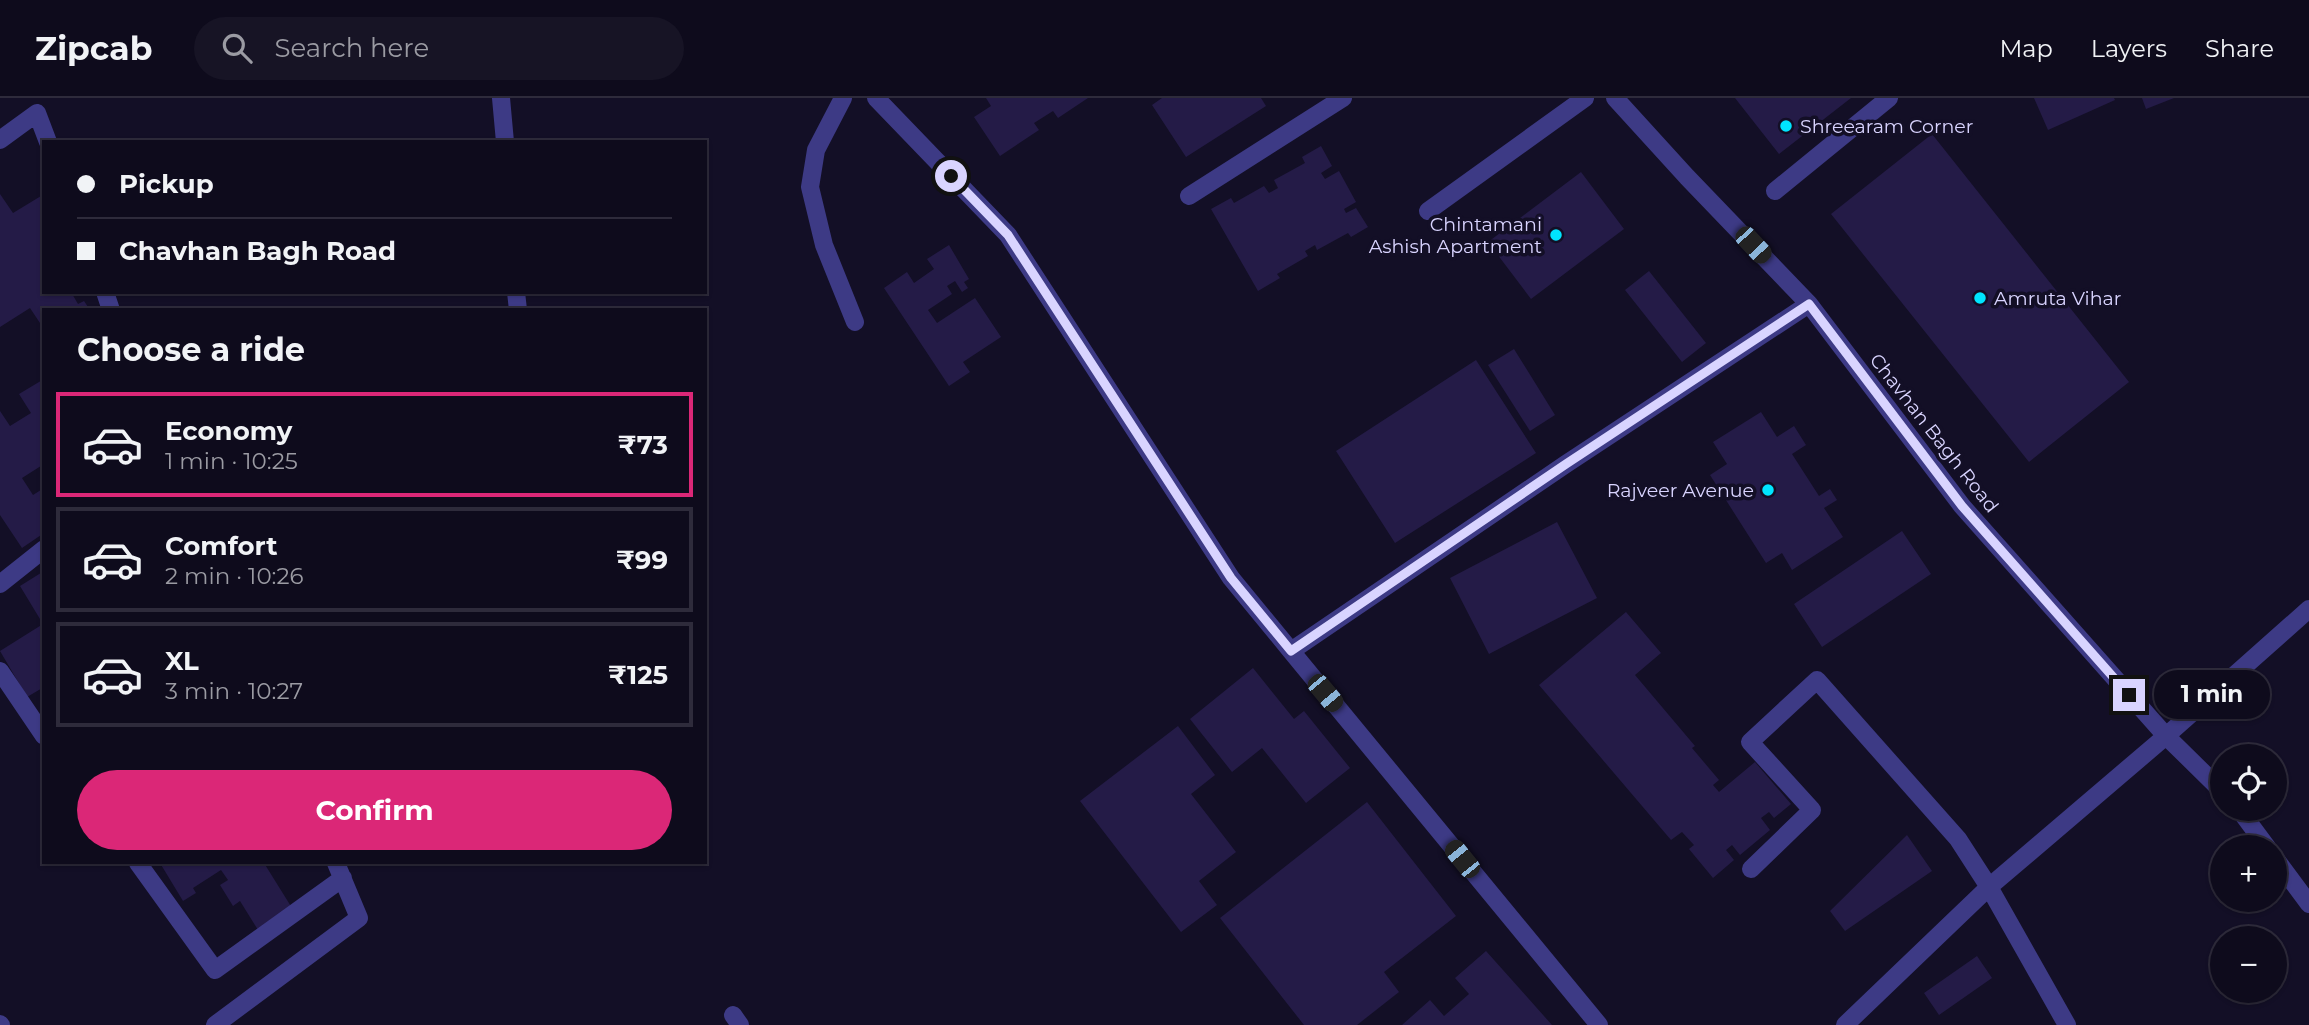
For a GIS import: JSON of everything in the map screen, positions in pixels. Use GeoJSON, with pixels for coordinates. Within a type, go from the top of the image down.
{"type":"FeatureCollection","features":[{"type":"Feature","properties":{"kind":"street"},"geometry":{"type":"LineString","coordinates":[[501,98],[505,140]]}},
{"type":"Feature","properties":{"kind":"street"},"geometry":{"type":"LineString","coordinates":[[843,98],[816,150],[810,187],[824,244],[855,322]]}},
{"type":"Feature","properties":{"kind":"street"},"geometry":{"type":"LineString","coordinates":[[876,98],[1008,235],[1231,578],[1598,1025]]}},
{"type":"Feature","properties":{"kind":"street"},"geometry":{"type":"LineString","coordinates":[[1189,195],[1343,98]]}},
{"type":"Feature","properties":{"kind":"street"},"geometry":{"type":"LineString","coordinates":[[1428,211],[1585,98]]}},
{"type":"Feature","properties":{"kind":"street","name":"Chavhan Bagh Road"},"geometry":{"type":"LineString","coordinates":[[1615,98],[1809,304],[1962,506],[2166,736],[2210,779]]}},
{"type":"Feature","properties":{"kind":"street"},"geometry":{"type":"LineString","coordinates":[[1775,191],[1889,98]]}},
{"type":"Feature","properties":{"kind":"street"},"geometry":{"type":"LineString","coordinates":[[0,139],[37,113],[47,140]]}},
{"type":"Feature","properties":{"kind":"street"},"geometry":{"type":"LineString","coordinates":[[1291,651],[1566,464],[1809,304]]}},
{"type":"Feature","properties":{"kind":"street"},"geometry":{"type":"LineString","coordinates":[[0,584],[42,552]]}},
{"type":"Feature","properties":{"kind":"street"},"geometry":{"type":"LineString","coordinates":[[1845,1025],[1989,887],[2309,609]]}},
{"type":"Feature","properties":{"kind":"street"},"geometry":{"type":"LineString","coordinates":[[0,671],[42,733]]}},
{"type":"Feature","properties":{"kind":"street"},"geometry":{"type":"LineString","coordinates":[[1751,869],[1812,810],[1750,742],[1818,680],[1958,839],[1989,887],[2067,1025]]}},
{"type":"Feature","properties":{"kind":"street"},"geometry":{"type":"LineString","coordinates":[[139,864],[215,970],[339,871],[359,918],[215,1025]]}},
{"type":"Feature","properties":{"kind":"street"},"geometry":{"type":"LineString","coordinates":[[2287,874],[2309,904]]}},
{"type":"Feature","properties":{"kind":"building"},"geometry":{"type":"Polygon","coordinates":[[[986,98],[1088,98],[1058,118],[1053,111],[1034,123],[1039,130],[1000,156],[974,117],[991,106],[986,98]]]}},
{"type":"Feature","properties":{"kind":"building"},"geometry":{"type":"Polygon","coordinates":[[[1162,98],[1261,98],[1266,106],[1186,157],[1152,105],[1162,98]]]}},
{"type":"Feature","properties":{"kind":"building","name":"Shreearam Corner"},"geometry":{"type":"Polygon","coordinates":[[[1735,98],[1851,98],[1779,154],[1735,98]]]}},
{"type":"Feature","properties":{"kind":"building"},"geometry":{"type":"Polygon","coordinates":[[[2034,98],[2114,98],[2115,100],[2048,130],[2034,98]]]}},
{"type":"Feature","properties":{"kind":"building"},"geometry":{"type":"Polygon","coordinates":[[[2142,98],[2174,98],[2146,109],[2142,98]]]}},
{"type":"Feature","properties":{"kind":"building","name":"Amruta Vihar"},"geometry":{"type":"Polygon","coordinates":[[[1932,134],[2129,382],[2029,462],[1831,214],[1932,134]]]}},
{"type":"Feature","properties":{"kind":"building"},"geometry":{"type":"Polygon","coordinates":[[[1321,146],[1332,166],[1321,173],[1325,179],[1339,171],[1356,202],[1344,209],[1346,213],[1356,208],[1368,227],[1351,237],[1348,233],[1317,250],[1315,245],[1305,251],[1308,256],[1277,274],[1280,278],[1258,291],[1211,209],[1231,198],[1234,203],[1264,186],[1269,193],[1278,188],[1274,180],[1305,163],[1302,157],[1321,146]]]}},
{"type":"Feature","properties":{"kind":"building","name":"Chintamani Ashish Apartment"},"geometry":{"type":"Polygon","coordinates":[[[1581,172],[1624,229],[1531,299],[1488,242],[1581,172]]]}},
{"type":"Feature","properties":{"kind":"building"},"geometry":{"type":"Polygon","coordinates":[[[0,194],[13,213],[41,196],[42,294],[72,294],[78,304],[84,301],[89,308],[42,308],[42,326],[30,308],[0,327],[0,194]]]}},
{"type":"Feature","properties":{"kind":"building"},"geometry":{"type":"Polygon","coordinates":[[[949,245],[969,279],[964,282],[968,288],[962,292],[955,281],[947,286],[952,294],[928,310],[937,323],[975,298],[1001,337],[963,362],[970,372],[949,386],[884,288],[907,272],[914,283],[934,269],[927,259],[949,245]]]}},
{"type":"Feature","properties":{"kind":"building"},"geometry":{"type":"Polygon","coordinates":[[[1649,271],[1706,343],[1682,362],[1625,290],[1649,271]]]}},
{"type":"Feature","properties":{"kind":"building"},"geometry":{"type":"Polygon","coordinates":[[[1514,349],[1555,415],[1530,431],[1488,365],[1514,349]]]}},
{"type":"Feature","properties":{"kind":"building"},"geometry":{"type":"Polygon","coordinates":[[[1476,360],[1536,453],[1395,543],[1336,451],[1476,360]]]}},
{"type":"Feature","properties":{"kind":"building"},"geometry":{"type":"Polygon","coordinates":[[[42,380],[42,465],[22,478],[33,495],[42,489],[42,534],[22,548],[0,515],[0,411],[10,426],[31,413],[19,394],[42,380]]]}},
{"type":"Feature","properties":{"kind":"building","name":"Rajveer Avenue"},"geometry":{"type":"Polygon","coordinates":[[[1761,412],[1777,437],[1794,426],[1806,445],[1792,454],[1819,496],[1830,489],[1837,500],[1824,508],[1843,537],[1792,570],[1782,553],[1766,563],[1710,475],[1727,464],[1713,442],[1761,412]]]}},
{"type":"Feature","properties":{"kind":"building"},"geometry":{"type":"Polygon","coordinates":[[[1557,522],[1597,598],[1489,654],[1450,578],[1557,522]]]}},
{"type":"Feature","properties":{"kind":"building"},"geometry":{"type":"Polygon","coordinates":[[[1902,531],[1931,574],[1822,647],[1794,604],[1902,531]]]}},
{"type":"Feature","properties":{"kind":"building"},"geometry":{"type":"Polygon","coordinates":[[[42,572],[42,622],[20,586],[42,572]]]}},
{"type":"Feature","properties":{"kind":"building"},"geometry":{"type":"Polygon","coordinates":[[[1626,612],[1661,653],[1635,675],[1695,746],[1692,748],[1719,780],[1713,785],[1719,792],[1755,762],[1791,804],[1774,818],[1769,812],[1761,818],[1770,830],[1740,855],[1732,845],[1726,850],[1734,860],[1713,878],[1689,849],[1694,845],[1682,832],[1671,840],[1539,685],[1626,612]]]}},
{"type":"Feature","properties":{"kind":"building"},"geometry":{"type":"Polygon","coordinates":[[[42,625],[42,688],[27,697],[0,651],[42,625]]]}},
{"type":"Feature","properties":{"kind":"building"},"geometry":{"type":"Polygon","coordinates":[[[1253,668],[1294,719],[1304,711],[1350,768],[1306,803],[1262,748],[1232,772],[1190,719],[1253,668]]]}},
{"type":"Feature","properties":{"kind":"building"},"geometry":{"type":"Polygon","coordinates":[[[1178,726],[1215,775],[1191,794],[1236,852],[1199,881],[1217,905],[1181,932],[1080,801],[1178,726]]]}},
{"type":"Feature","properties":{"kind":"building"},"geometry":{"type":"Polygon","coordinates":[[[1367,802],[1456,916],[1384,972],[1399,992],[1357,1025],[1304,1025],[1220,918],[1367,802]]]}},
{"type":"Feature","properties":{"kind":"building"},"geometry":{"type":"Polygon","coordinates":[[[1907,835],[1932,871],[1845,931],[1830,911],[1907,835]]]}},
{"type":"Feature","properties":{"kind":"building"},"geometry":{"type":"Polygon","coordinates":[[[161,864],[265,864],[292,908],[258,930],[240,901],[233,906],[220,885],[228,880],[221,870],[193,888],[196,893],[183,901],[161,864]]]}},
{"type":"Feature","properties":{"kind":"building"},"geometry":{"type":"Polygon","coordinates":[[[1486,951],[1552,1025],[1402,1025],[1430,1000],[1444,1016],[1469,994],[1455,978],[1486,951]]]}},
{"type":"Feature","properties":{"kind":"building"},"geometry":{"type":"Polygon","coordinates":[[[1977,956],[1992,978],[1939,1015],[1924,993],[1977,956]]]}},
{"type":"Feature","properties":{"kind":"place","name":"Shreearam Corner"},"geometry":{"type":"Point","coordinates":[1786,126]}},
{"type":"Feature","properties":{"kind":"place","name":"Chintamani Ashish Apartment"},"geometry":{"type":"Point","coordinates":[1556,235]}},
{"type":"Feature","properties":{"kind":"place","name":"Amruta Vihar"},"geometry":{"type":"Point","coordinates":[1980,298]}},
{"type":"Feature","properties":{"kind":"place","name":"Rajveer Avenue"},"geometry":{"type":"Point","coordinates":[1768,490]}},
{"type":"Feature","properties":{"kind":"route"},"geometry":{"type":"LineString","coordinates":[[951,176],[1008,235],[1231,578],[1291,651],[1566,464],[1809,304],[1962,506],[2129,695]]}}]}
